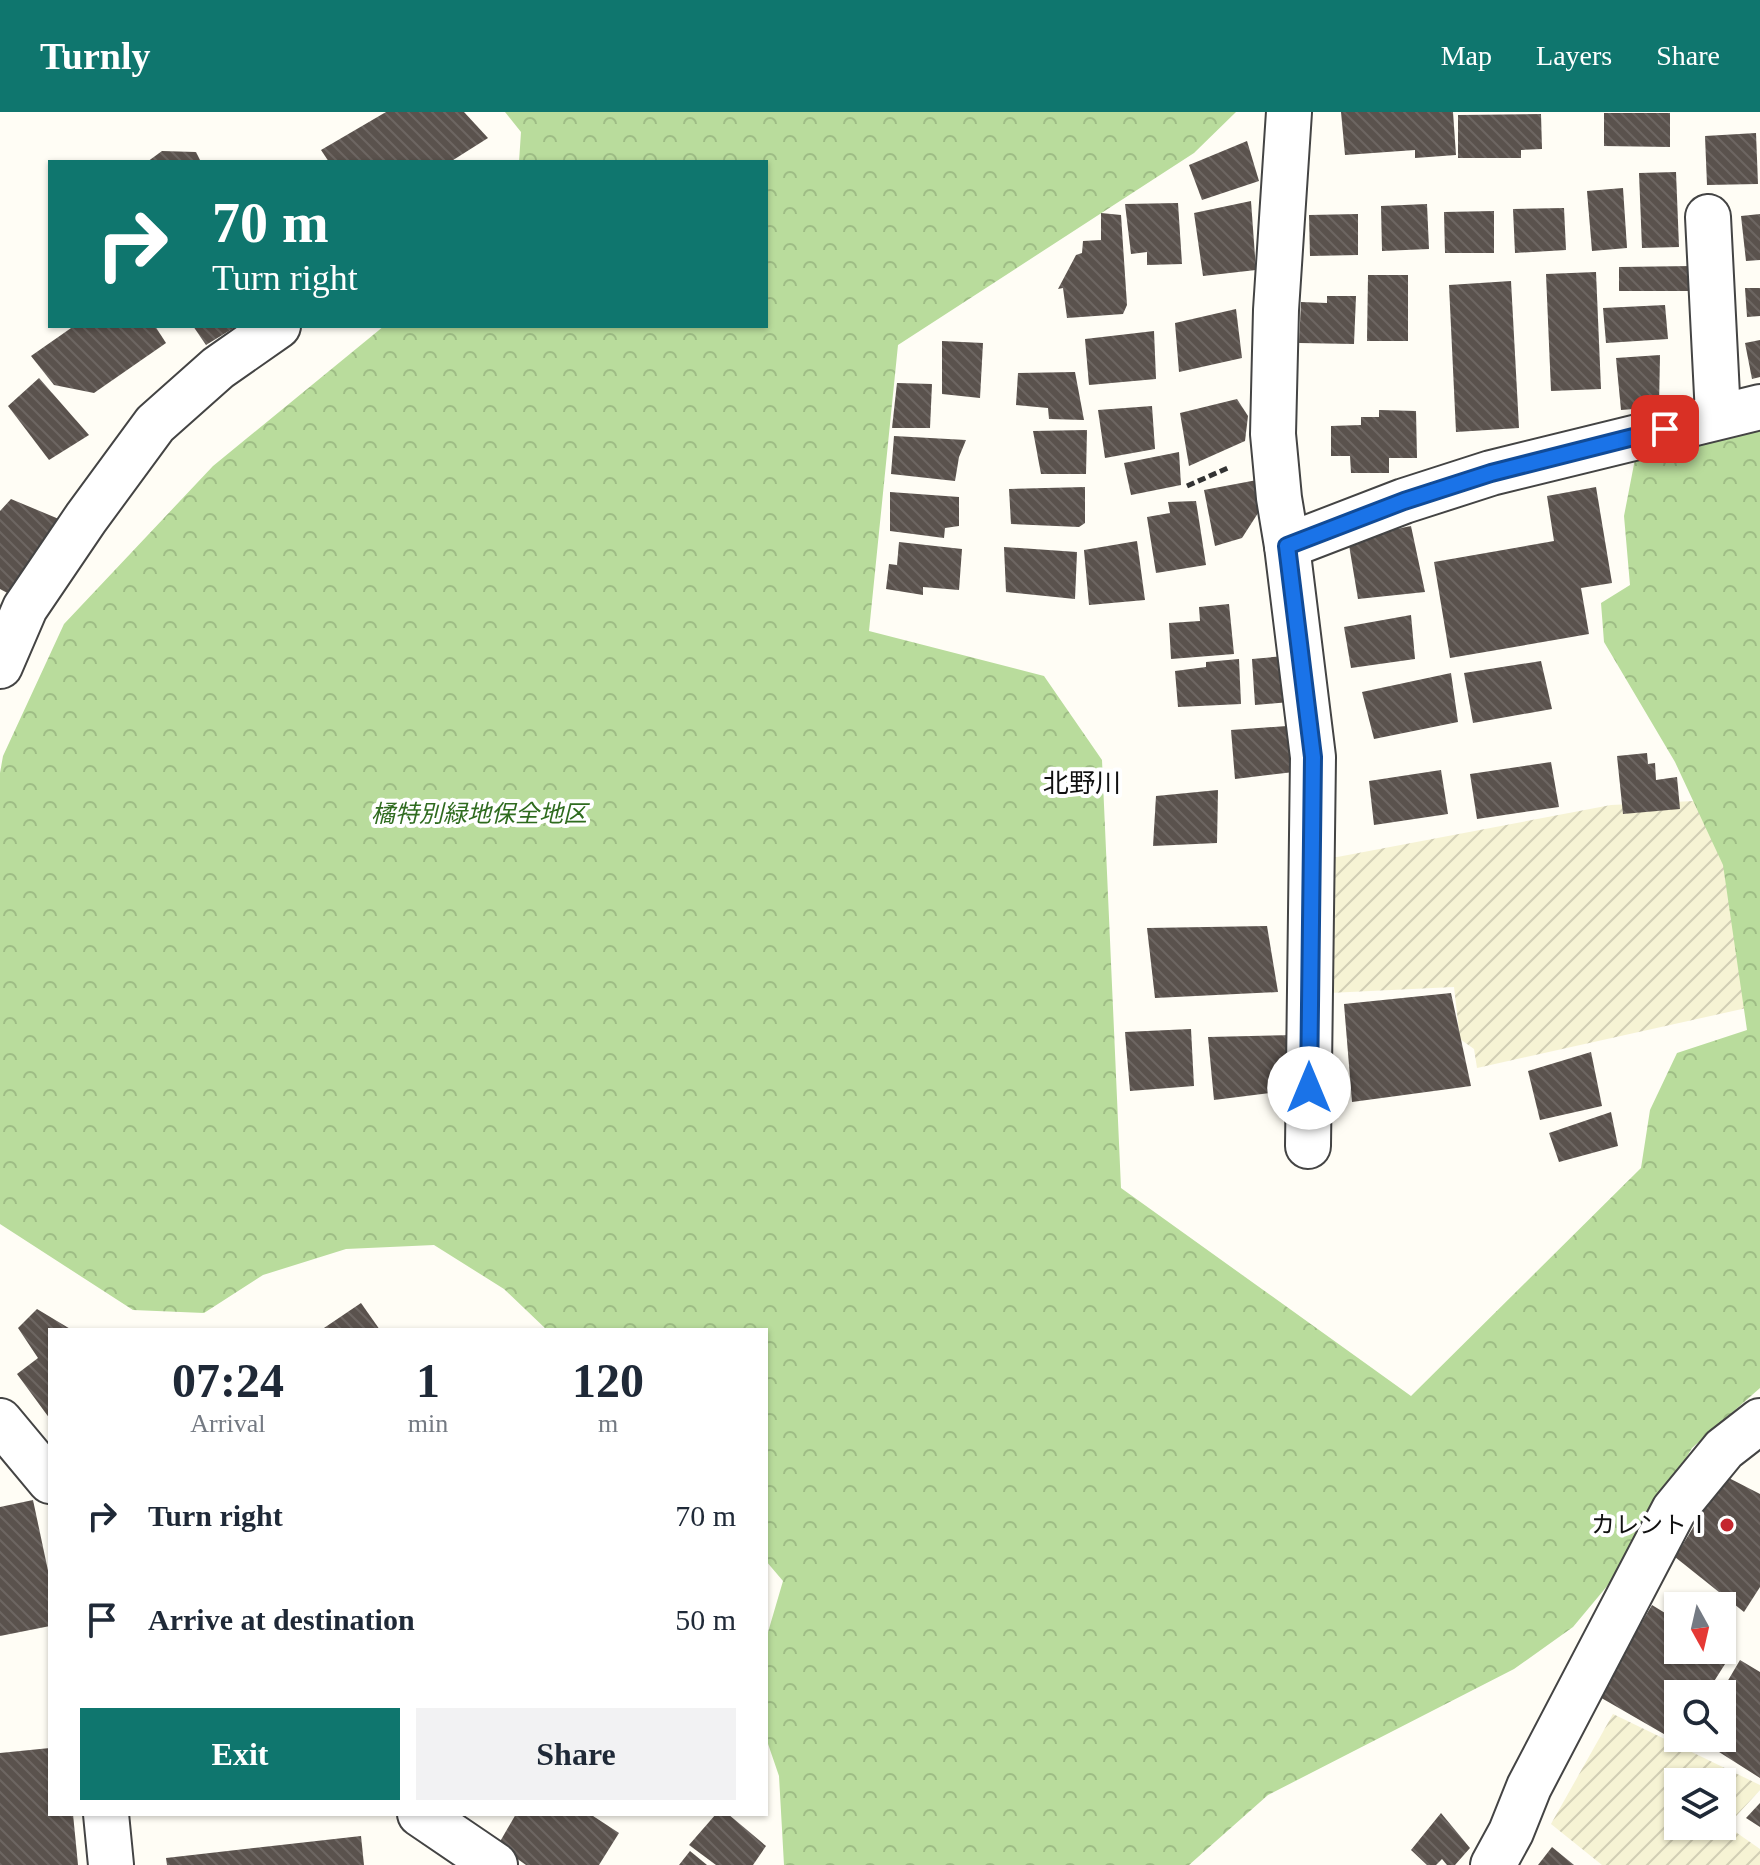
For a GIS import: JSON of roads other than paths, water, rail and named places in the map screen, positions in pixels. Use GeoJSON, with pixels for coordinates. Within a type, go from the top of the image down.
{"type":"FeatureCollection","features":[{"type":"Feature","properties":{"kind":"street"},"geometry":{"type":"LineString","coordinates":[[1289,112],[1276,310],[1273,434],[1313,757],[1308,1146]]}},
{"type":"Feature","properties":{"kind":"street"},"geometry":{"type":"LineString","coordinates":[[1708,217],[1718,415]]}},
{"type":"Feature","properties":{"kind":"street"},"geometry":{"type":"LineString","coordinates":[[0,666],[25,608],[155,424],[218,368],[275,328]]}},
{"type":"Feature","properties":{"kind":"street"},"geometry":{"type":"LineString","coordinates":[[1287,546],[1404,501],[1491,473],[1760,407]]}},
{"type":"Feature","properties":{"kind":"street"},"geometry":{"type":"LineString","coordinates":[[0,1421],[48,1479]]}},
{"type":"Feature","properties":{"kind":"street"},"geometry":{"type":"LineString","coordinates":[[1493,1865],[1511,1832],[1529,1787],[1674,1510],[1724,1449],[1760,1421]]}},
{"type":"Feature","properties":{"kind":"street"},"geometry":{"type":"LineString","coordinates":[[106,1816],[111,1865]]}},
{"type":"Feature","properties":{"kind":"street"},"geometry":{"type":"LineString","coordinates":[[423,1816],[495,1865]]}},
{"type":"Feature","properties":{"kind":"place","name":"カレントⅠ"},"geometry":{"type":"Point","coordinates":[1727,1525]}},
{"type":"Feature","properties":{"kind":"district","name":"北野川"},"geometry":{"type":"Point","coordinates":[1082,783]}},
{"type":"Feature","properties":{"kind":"park label","name":"橘特別緑地保全地区"},"geometry":{"type":"Point","coordinates":[479,814]}}]}
